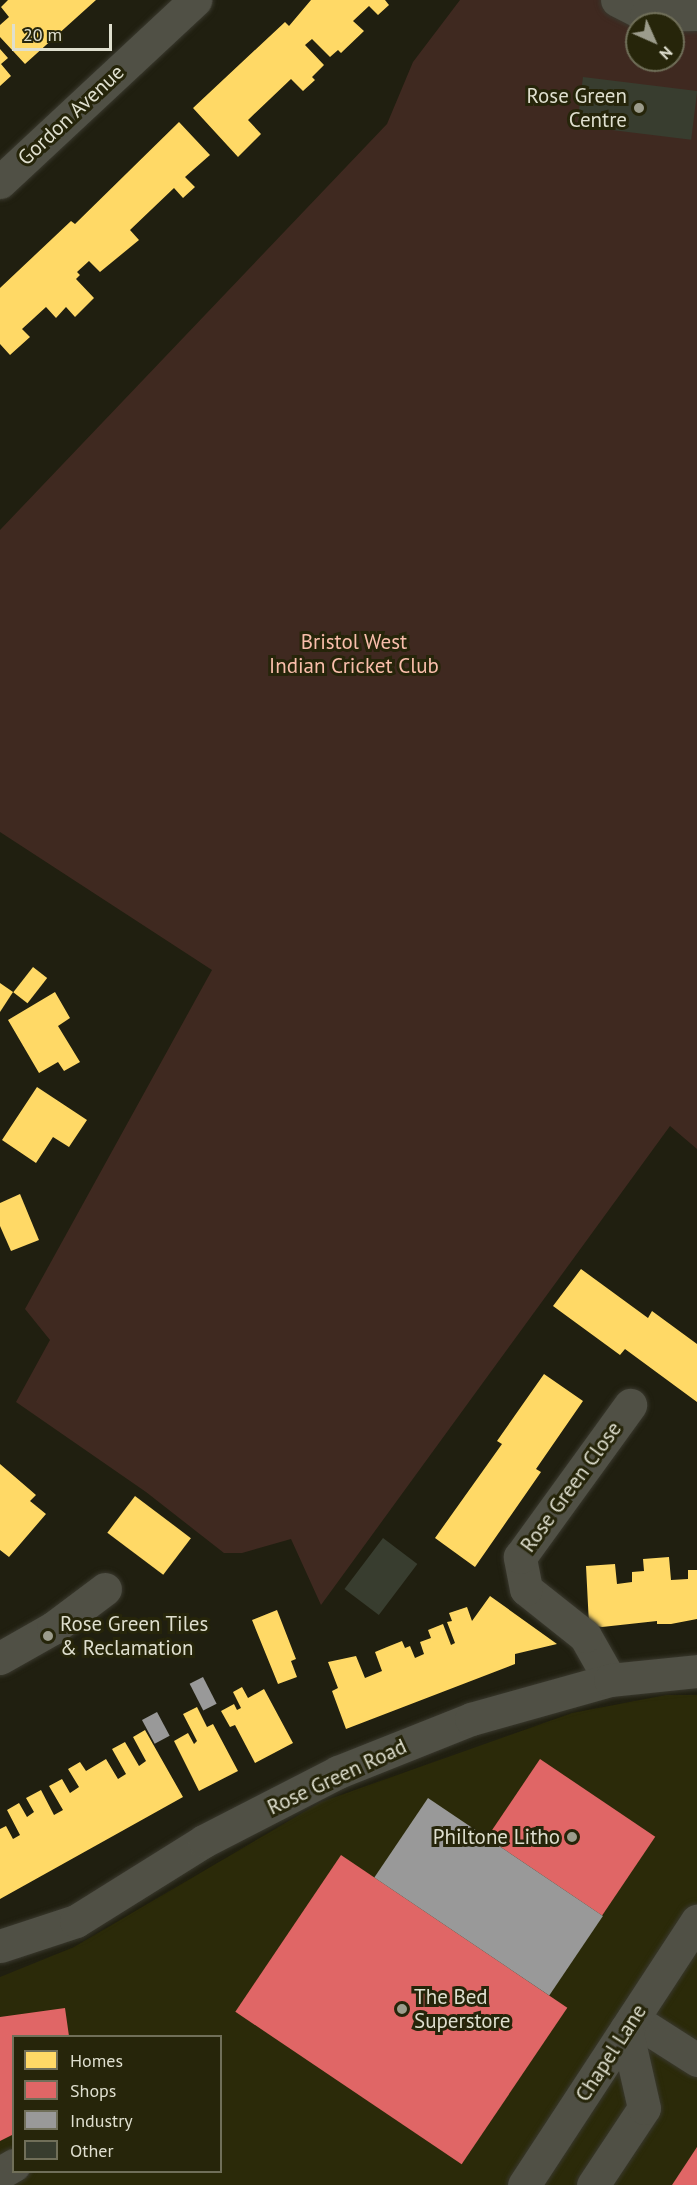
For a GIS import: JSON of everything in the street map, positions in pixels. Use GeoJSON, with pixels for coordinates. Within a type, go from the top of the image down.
{"type":"FeatureCollection","features":[{"type":"Feature","properties":{"kind":"street","name":"Gordon Avenue"},"geometry":{"type":"LineString","coordinates":[[0,182],[195,0]]}},
{"type":"Feature","properties":{"kind":"street"},"geometry":{"type":"LineString","coordinates":[[617,0],[646,15],[697,14]]}},
{"type":"Feature","properties":{"kind":"street","name":"Rose Green Close"},"geometry":{"type":"LineString","coordinates":[[610,1680],[585,1636],[526,1589],[520,1557],[630,1405]]}},
{"type":"Feature","properties":{"kind":"street"},"geometry":{"type":"LineString","coordinates":[[0,1658],[53,1628],[105,1589]]}},
{"type":"Feature","properties":{"kind":"street","name":"Rose Green Road"},"geometry":{"type":"LineString","coordinates":[[0,1946],[76,1921],[204,1841],[338,1772],[471,1719],[610,1680],[697,1671]]}},
{"type":"Feature","properties":{"kind":"street","name":"Chapel Lane"},"geometry":{"type":"LineString","coordinates":[[524,2185],[697,1921]]}},
{"type":"Feature","properties":{"kind":"street"},"geometry":{"type":"LineString","coordinates":[[630,2024],[697,2060]]}},
{"type":"Feature","properties":{"kind":"street"},"geometry":{"type":"LineString","coordinates":[[593,2185],[644,2108],[630,2024]]}},
{"type":"Feature","properties":{"kind":"shaded area"},"geometry":{"type":"Polygon","coordinates":[[[666,1695],[697,1695],[697,2185],[0,2185],[0,1977],[74,1947],[321,1802],[572,1713],[666,1695]]]}},
{"type":"Feature","properties":{"kind":"green space","name":"Bristol West Indian Cricket Club"},"geometry":{"type":"Polygon","coordinates":[[[460,0],[697,0],[697,1149],[670,1126],[321,1605],[291,1539],[242,1553],[224,1553],[146,1492],[16,1402],[50,1340],[25,1309],[212,970],[0,832],[0,530],[387,124],[413,62],[460,0]]]}},
{"type":"Feature","properties":{"kind":"building: Homes"},"geometry":{"type":"Polygon","coordinates":[[[8,0],[96,0],[25,64],[0,37],[0,25],[9,17],[1,7],[8,0]]]}},
{"type":"Feature","properties":{"kind":"building: Homes"},"geometry":{"type":"Polygon","coordinates":[[[311,0],[385,0],[389,5],[378,15],[369,6],[353,21],[364,31],[341,53],[338,50],[330,57],[312,39],[305,45],[324,65],[312,77],[315,80],[303,91],[291,79],[248,120],[261,134],[238,157],[193,108],[285,22],[289,26],[311,0]]]}},
{"type":"Feature","properties":{"kind":"building: Homes"},"geometry":{"type":"Polygon","coordinates":[[[0,49],[8,58],[1,64],[11,76],[0,86],[0,49]]]}},
{"type":"Feature","properties":{"kind":"building: Homes"},"geometry":{"type":"Polygon","coordinates":[[[179,122],[210,155],[185,177],[195,187],[183,198],[174,188],[130,230],[139,240],[100,272],[89,261],[77,272],[80,275],[76,279],[94,298],[75,317],[66,307],[56,318],[46,307],[22,329],[30,337],[10,355],[0,344],[0,288],[71,221],[75,224],[179,122]]]}},
{"type":"Feature","properties":{"kind":"building: Homes"},"geometry":{"type":"Polygon","coordinates":[[[33,967],[47,978],[27,1003],[13,992],[33,967]]]}},
{"type":"Feature","properties":{"kind":"building: Homes"},"geometry":{"type":"Polygon","coordinates":[[[0,983],[13,992],[0,1012],[0,983]]]}},
{"type":"Feature","properties":{"kind":"building: Homes"},"geometry":{"type":"Polygon","coordinates":[[[55,992],[70,1018],[58,1026],[80,1062],[64,1071],[58,1062],[39,1073],[8,1020],[55,992]]]}},
{"type":"Feature","properties":{"kind":"building: Homes"},"geometry":{"type":"Polygon","coordinates":[[[37,1087],[87,1120],[69,1147],[53,1137],[36,1163],[2,1140],[37,1087]]]}},
{"type":"Feature","properties":{"kind":"building: Homes"},"geometry":{"type":"Polygon","coordinates":[[[20,1194],[39,1240],[11,1251],[0,1226],[0,1203],[20,1194]]]}},
{"type":"Feature","properties":{"kind":"building: Homes"},"geometry":{"type":"Polygon","coordinates":[[[581,1269],[648,1318],[652,1311],[697,1344],[697,1402],[625,1349],[620,1355],[553,1306],[581,1269]]]}},
{"type":"Feature","properties":{"kind":"building: Homes"},"geometry":{"type":"Polygon","coordinates":[[[544,1374],[583,1401],[536,1469],[541,1472],[475,1567],[435,1538],[502,1444],[497,1441],[544,1374]]]}},
{"type":"Feature","properties":{"kind":"building: Homes"},"geometry":{"type":"Polygon","coordinates":[[[0,1464],[36,1495],[30,1501],[46,1514],[9,1557],[0,1550],[0,1464]]]}},
{"type":"Feature","properties":{"kind":"building: Homes"},"geometry":{"type":"Polygon","coordinates":[[[135,1496],[191,1538],[163,1575],[107,1533],[135,1496]]]}},
{"type":"Feature","properties":{"kind":"building: Homes"},"geometry":{"type":"Polygon","coordinates":[[[669,1557],[671,1580],[688,1579],[688,1570],[697,1570],[697,1619],[671,1624],[657,1624],[657,1621],[602,1627],[589,1625],[586,1566],[615,1564],[617,1584],[632,1582],[632,1572],[644,1571],[643,1559],[669,1557]]]}},
{"type":"Feature","properties":{"kind":"building: Homes"},"geometry":{"type":"Polygon","coordinates":[[[490,1596],[557,1644],[515,1654],[515,1664],[346,1729],[332,1691],[338,1688],[328,1662],[356,1656],[365,1678],[382,1671],[375,1652],[402,1641],[405,1648],[410,1646],[415,1658],[424,1654],[420,1642],[431,1638],[428,1630],[443,1624],[451,1645],[455,1643],[447,1622],[452,1621],[449,1613],[467,1607],[472,1621],[490,1596]]]}},
{"type":"Feature","properties":{"kind":"building: Homes"},"geometry":{"type":"Polygon","coordinates":[[[277,1610],[296,1659],[291,1661],[297,1677],[278,1684],[252,1620],[277,1610]]]}},
{"type":"Feature","properties":{"kind":"building: Homes"},"geometry":{"type":"Polygon","coordinates":[[[242,1687],[248,1698],[264,1689],[293,1743],[255,1763],[235,1725],[230,1727],[221,1711],[234,1704],[237,1710],[241,1708],[233,1692],[242,1687]]]}},
{"type":"Feature","properties":{"kind":"building: Homes"},"geometry":{"type":"Polygon","coordinates":[[[197,1707],[207,1727],[213,1724],[238,1771],[199,1791],[174,1741],[188,1733],[194,1744],[197,1741],[183,1714],[197,1707]]]}},
{"type":"Feature","properties":{"kind":"building: Homes"},"geometry":{"type":"Polygon","coordinates":[[[145,1730],[183,1797],[0,1899],[0,1829],[6,1826],[13,1839],[20,1835],[7,1810],[19,1803],[27,1817],[34,1812],[26,1798],[41,1790],[54,1815],[63,1810],[49,1786],[62,1779],[70,1793],[79,1787],[68,1769],[80,1762],[86,1771],[106,1759],[118,1779],[126,1774],[112,1749],[125,1742],[139,1766],[146,1761],[133,1737],[145,1730]]]}},
{"type":"Feature","properties":{"kind":"building: Shops","name":"Philtone Litho"},"geometry":{"type":"Polygon","coordinates":[[[540,1759],[655,1837],[602,1915],[487,1838],[540,1759]]]}},
{"type":"Feature","properties":{"kind":"building: Shops","name":"The Bed Superstore"},"geometry":{"type":"Polygon","coordinates":[[[341,1855],[567,2008],[462,2164],[235,2012],[341,1855]]]}},
{"type":"Feature","properties":{"kind":"building: Shops"},"geometry":{"type":"Polygon","coordinates":[[[65,2008],[69,2035],[12,2035],[12,2135],[0,2141],[0,2017],[65,2008]]]}},
{"type":"Feature","properties":{"kind":"building: Shops"},"geometry":{"type":"Polygon","coordinates":[[[697,2147],[697,2185],[672,2185],[697,2147]]]}},
{"type":"Feature","properties":{"kind":"building: Industry"},"geometry":{"type":"Polygon","coordinates":[[[203,1677],[217,1704],[203,1711],[190,1684],[203,1677]]]}},
{"type":"Feature","properties":{"kind":"building: Industry"},"geometry":{"type":"Polygon","coordinates":[[[157,1712],[170,1736],[155,1744],[142,1720],[157,1712]]]}},
{"type":"Feature","properties":{"kind":"building: Industry"},"geometry":{"type":"Polygon","coordinates":[[[428,1798],[603,1916],[549,1996],[374,1878],[428,1798]]]}},
{"type":"Feature","properties":{"kind":"building: Other","name":"Rose Green Centre"},"geometry":{"type":"Polygon","coordinates":[[[583,77],[697,91],[691,140],[577,126],[583,77]]]}},
{"type":"Feature","properties":{"kind":"building: Other"},"geometry":{"type":"Polygon","coordinates":[[[383,1538],[417,1564],[379,1615],[344,1589],[383,1538]]]}},
{"type":"Feature","properties":{"kind":"place","name":"Rose Green Centre"},"geometry":{"type":"Point","coordinates":[639,108]}},
{"type":"Feature","properties":{"kind":"place","name":"Rose Green Tiles & Reclamation"},"geometry":{"type":"Point","coordinates":[48,1636]}},
{"type":"Feature","properties":{"kind":"place","name":"Philtone Litho"},"geometry":{"type":"Point","coordinates":[572,1837]}},
{"type":"Feature","properties":{"kind":"place","name":"The Bed Superstore"},"geometry":{"type":"Point","coordinates":[402,2009]}}]}
